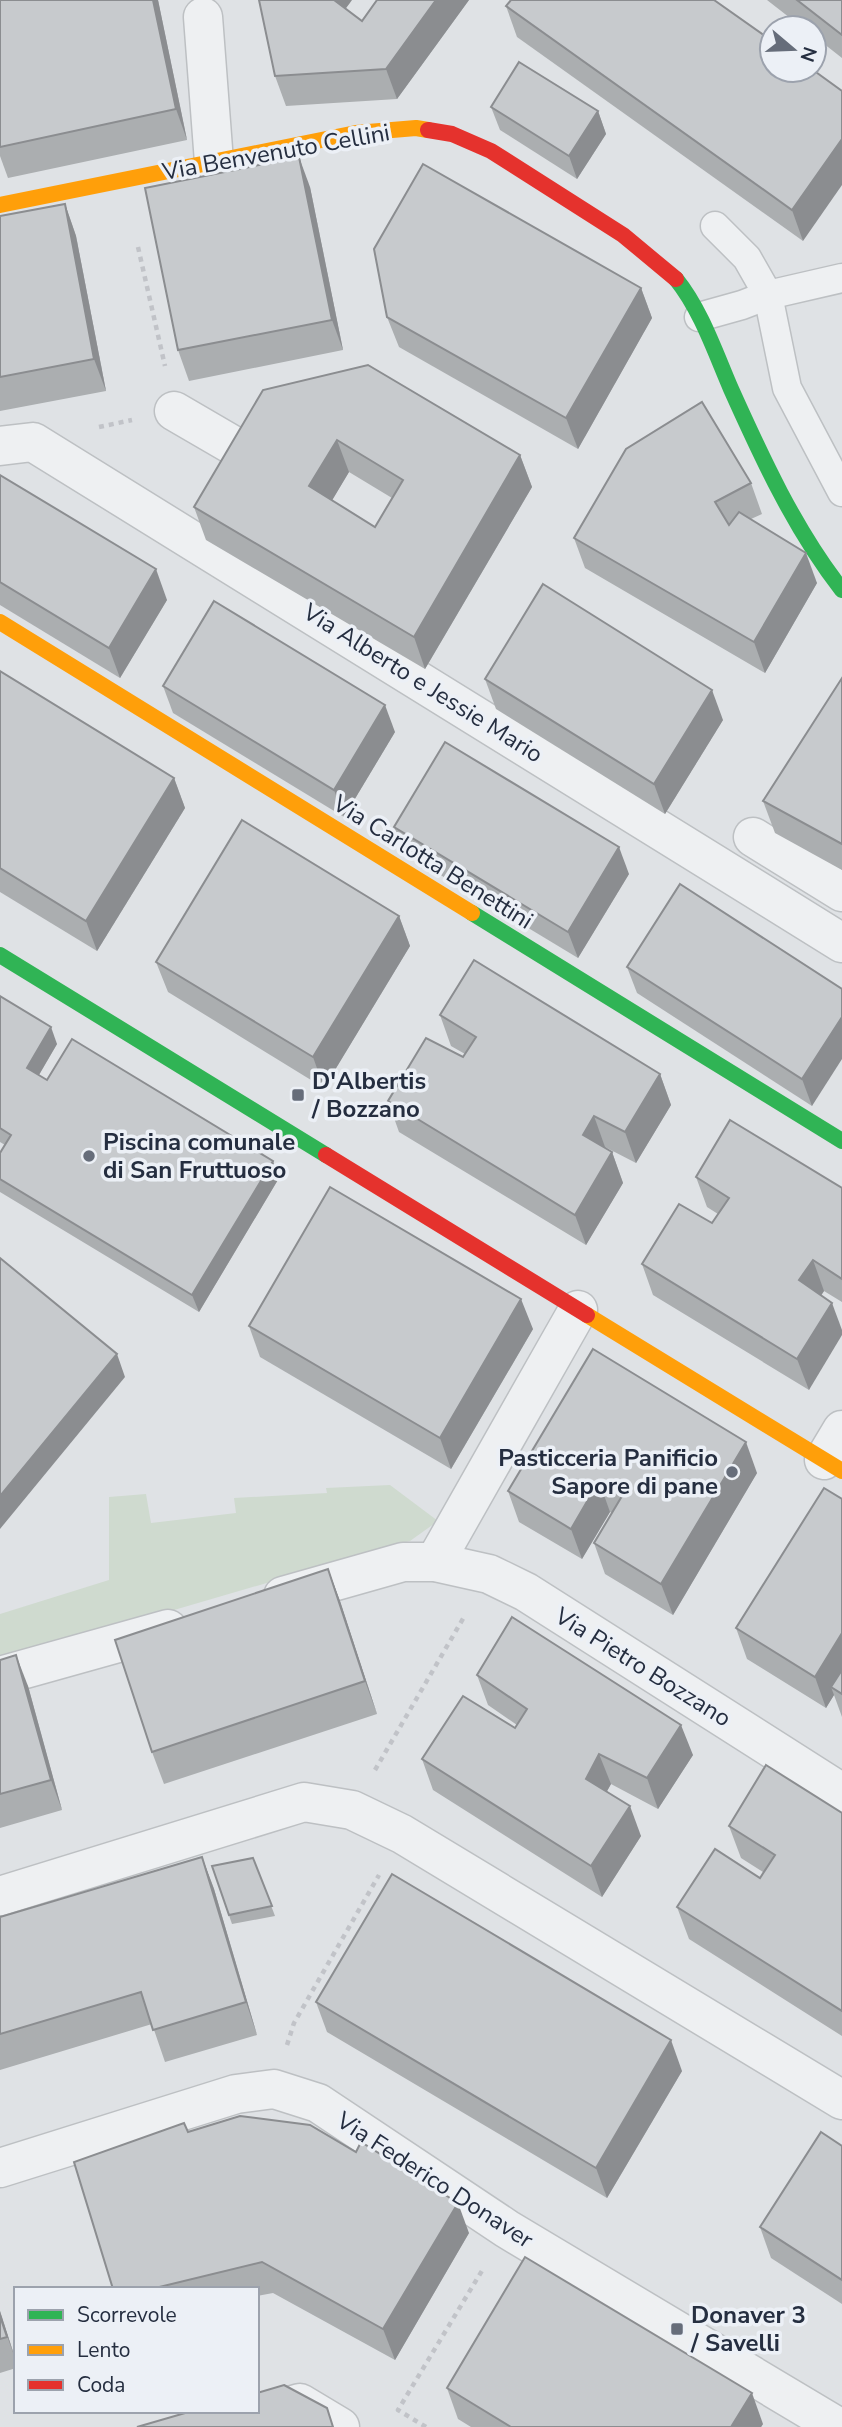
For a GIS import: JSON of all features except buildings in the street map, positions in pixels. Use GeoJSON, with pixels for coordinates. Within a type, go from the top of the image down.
{"type":"FeatureCollection","features":[{"type":"Feature","properties":{"kind":"street"},"geometry":{"type":"LineString","coordinates":[[203,17],[214,162]]}},
{"type":"Feature","properties":{"kind":"street","name":"Via Benvenuto Cellini"},"geometry":{"type":"LineString","coordinates":[[0,205],[356,133],[416,128],[452,134],[491,151],[622,235],[678,280],[699,317],[755,443],[817,557],[842,590]]}},
{"type":"Feature","properties":{"kind":"street"},"geometry":{"type":"LineString","coordinates":[[174,411],[248,454]]}},
{"type":"Feature","properties":{"kind":"street","name":"Via Alberto e Jessie Mario"},"geometry":{"type":"LineString","coordinates":[[17,444],[842,943]]}},
{"type":"Feature","properties":{"kind":"street","name":"Via Carlotta Benettini"},"geometry":{"type":"LineString","coordinates":[[0,622],[842,1141]]}},
{"type":"Feature","properties":{"kind":"street"},"geometry":{"type":"LineString","coordinates":[[752,837],[842,891]]}},
{"type":"Feature","properties":{"kind":"street"},"geometry":{"type":"LineString","coordinates":[[0,955],[578,1310],[836,1454]]}},
{"type":"Feature","properties":{"kind":"street"},"geometry":{"type":"LineString","coordinates":[[435,1562],[578,1310]]}},
{"type":"Feature","properties":{"kind":"street","name":"Via Pietro Bozzano"},"geometry":{"type":"LineString","coordinates":[[255,1604],[403,1562],[435,1562],[489,1574],[526,1592],[842,1793]]}},
{"type":"Feature","properties":{"kind":"street"},"geometry":{"type":"LineString","coordinates":[[0,1676],[201,1619]]}},
{"type":"Feature","properties":{"kind":"street"},"geometry":{"type":"LineString","coordinates":[[0,1896],[304,1802],[352,1810],[402,1834],[842,2100]]}},
{"type":"Feature","properties":{"kind":"street","name":"Via Federico Donaver"},"geometry":{"type":"LineString","coordinates":[[0,2168],[236,2094],[274,2089],[318,2103],[507,2229],[838,2427]]}},
{"type":"Feature","properties":{"kind":"street"},"geometry":{"type":"LineString","coordinates":[[217,2427],[300,2403],[340,2427]]}},
{"type":"Feature","properties":{"kind":"lane"},"geometry":{"type":"LineString","coordinates":[[715,226],[747,258],[768,295],[786,388],[842,492]]}},
{"type":"Feature","properties":{"kind":"lane"},"geometry":{"type":"LineString","coordinates":[[699,317],[768,295],[842,278]]}},
{"type":"Feature","properties":{"kind":"path"},"geometry":{"type":"LineString","coordinates":[[17,444],[174,411],[138,247]]}},
{"type":"Feature","properties":{"kind":"path"},"geometry":{"type":"LineString","coordinates":[[352,1810],[489,1574]]}},
{"type":"Feature","properties":{"kind":"path"},"geometry":{"type":"LineString","coordinates":[[274,2089],[294,2023],[402,1834]]}},
{"type":"Feature","properties":{"kind":"path"},"geometry":{"type":"LineString","coordinates":[[426,2427],[398,2410],[507,2229]]}},
{"type":"Feature","properties":{"kind":"shaded area"},"geometry":{"type":"Polygon","coordinates":[[[390,1485],[438,1521],[410,1541],[0,1661],[0,1614],[109,1580],[109,1497],[146,1494],[151,1523],[236,1513],[234,1498],[327,1493],[326,1488],[390,1485]]]}},
{"type":"Feature","properties":{"kind":"traffic: fast"},"geometry":{"type":"LineString","coordinates":[[676,279],[700,318],[767,467],[794,518],[842,590]]}},
{"type":"Feature","properties":{"kind":"traffic: fast"},"geometry":{"type":"LineString","coordinates":[[472,913],[842,1141]]}},
{"type":"Feature","properties":{"kind":"traffic: fast"},"geometry":{"type":"LineString","coordinates":[[0,955],[326,1155]]}},
{"type":"Feature","properties":{"kind":"traffic: slow"},"geometry":{"type":"LineString","coordinates":[[0,205],[356,133],[416,128],[428,130]]}},
{"type":"Feature","properties":{"kind":"traffic: slow"},"geometry":{"type":"LineString","coordinates":[[0,622],[472,913]]}},
{"type":"Feature","properties":{"kind":"traffic: slow"},"geometry":{"type":"LineString","coordinates":[[587,1315],[842,1471]]}},
{"type":"Feature","properties":{"kind":"traffic: jam"},"geometry":{"type":"LineString","coordinates":[[428,130],[452,134],[491,151],[623,235],[676,279]]}},
{"type":"Feature","properties":{"kind":"traffic: jam"},"geometry":{"type":"LineString","coordinates":[[326,1155],[587,1315]]}},
{"type":"Feature","properties":{"kind":"place","name":"D'Albertis / Bozzano"},"geometry":{"type":"Point","coordinates":[298,1095]}},
{"type":"Feature","properties":{"kind":"place","name":"Piscina comunale di San Fruttuoso"},"geometry":{"type":"Point","coordinates":[89,1156]}},
{"type":"Feature","properties":{"kind":"place","name":"Pasticceria Panificio Sapore di pane"},"geometry":{"type":"Point","coordinates":[732,1472]}},
{"type":"Feature","properties":{"kind":"place","name":"Donaver 3 / Savelli"},"geometry":{"type":"Point","coordinates":[677,2329]}}]}
